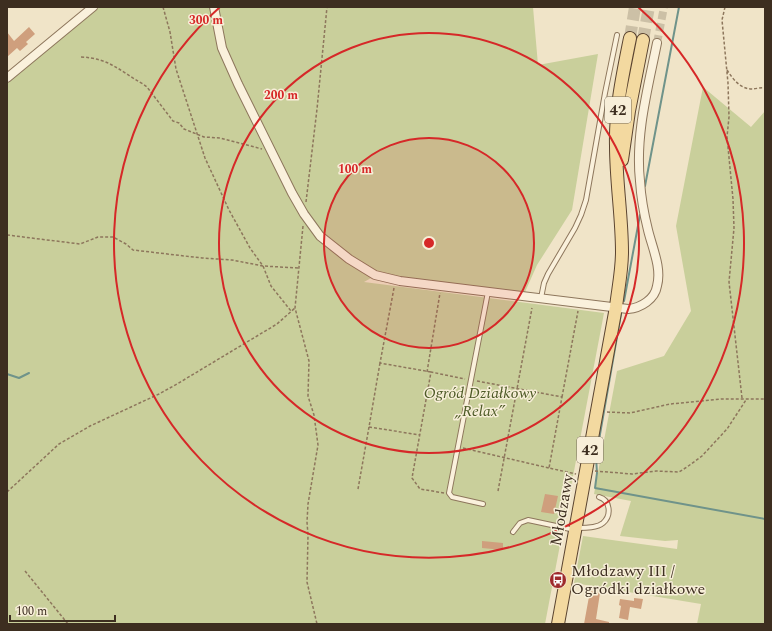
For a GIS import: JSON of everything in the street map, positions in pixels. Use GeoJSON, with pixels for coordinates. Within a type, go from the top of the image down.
{"type":"FeatureCollection","features":[{"type":"Feature","properties":{"kind":"main road","name":"42"},"geometry":{"type":"LineString","coordinates":[[616,307],[622,251],[616,147],[616,119],[630,38]]}},
{"type":"Feature","properties":{"kind":"main road","name":"42"},"geometry":{"type":"LineString","coordinates":[[619,183],[629,111],[643,40]]}},
{"type":"Feature","properties":{"kind":"main road","name":"Młodzawy"},"geometry":{"type":"LineString","coordinates":[[558,624],[575,529],[589,473],[597,412],[616,307]]}},
{"type":"Feature","properties":{"kind":"street"},"geometry":{"type":"LineString","coordinates":[[7,78],[93,7]]}},
{"type":"Feature","properties":{"kind":"street"},"geometry":{"type":"LineString","coordinates":[[214,7],[222,48],[269,146],[304,214],[320,236],[349,259],[375,275],[400,281],[616,307],[633,308],[640,306],[651,298],[657,288],[659,275],[644,208],[639,173],[641,121],[657,43]]}},
{"type":"Feature","properties":{"kind":"lane"},"geometry":{"type":"LineString","coordinates":[[541,298],[544,283],[548,274],[582,215],[617,35]]}},
{"type":"Feature","properties":{"kind":"lane"},"geometry":{"type":"LineString","coordinates":[[483,504],[452,496],[450,494],[488,292]]}},
{"type":"Feature","properties":{"kind":"lane"},"geometry":{"type":"LineString","coordinates":[[513,532],[520,523],[528,520],[575,529],[597,526],[603,523],[607,518],[608,505],[604,498],[599,497]]}},
{"type":"Feature","properties":{"kind":"path"},"geometry":{"type":"LineString","coordinates":[[163,7],[170,32],[176,69],[205,158],[229,210],[250,248],[263,266],[271,286],[291,312]]}},
{"type":"Feature","properties":{"kind":"path"},"geometry":{"type":"LineString","coordinates":[[316,624],[307,582],[307,522],[308,504],[318,445],[314,415],[308,396],[309,361],[295,308],[298,268],[317,109],[327,7]]}},
{"type":"Feature","properties":{"kind":"path"},"geometry":{"type":"LineString","coordinates":[[725,7],[722,20],[727,69],[729,117],[727,137],[733,199],[734,228],[729,282],[742,398]]}},
{"type":"Feature","properties":{"kind":"path"},"geometry":{"type":"LineString","coordinates":[[81,57],[94,58],[112,64],[143,84],[147,87],[173,121],[179,123],[184,129],[204,137],[220,138],[260,149],[269,146]]}},
{"type":"Feature","properties":{"kind":"path"},"geometry":{"type":"LineString","coordinates":[[727,69],[735,81],[741,86],[747,88],[765,88]]}},
{"type":"Feature","properties":{"kind":"path"},"geometry":{"type":"LineString","coordinates":[[7,235],[80,244],[98,237],[113,237],[126,244],[133,250],[232,260],[263,266],[298,268]]}},
{"type":"Feature","properties":{"kind":"path"},"geometry":{"type":"LineString","coordinates":[[358,489],[394,286]]}},
{"type":"Feature","properties":{"kind":"path"},"geometry":{"type":"LineString","coordinates":[[426,372],[440,293]]}},
{"type":"Feature","properties":{"kind":"path"},"geometry":{"type":"LineString","coordinates":[[7,492],[60,444],[90,426],[177,384],[277,324],[295,308]]}},
{"type":"Feature","properties":{"kind":"path"},"geometry":{"type":"LineString","coordinates":[[498,491],[532,308]]}},
{"type":"Feature","properties":{"kind":"path"},"geometry":{"type":"LineString","coordinates":[[549,468],[578,310]]}},
{"type":"Feature","properties":{"kind":"path"},"geometry":{"type":"LineString","coordinates":[[380,363],[562,397]]}},
{"type":"Feature","properties":{"kind":"path"},"geometry":{"type":"LineString","coordinates":[[431,372],[412,478],[420,490],[450,494]]}},
{"type":"Feature","properties":{"kind":"path"},"geometry":{"type":"LineString","coordinates":[[597,412],[630,413],[670,404],[742,398],[765,399]]}},
{"type":"Feature","properties":{"kind":"path"},"geometry":{"type":"LineString","coordinates":[[458,447],[549,468],[589,473],[632,474],[656,471],[679,472],[702,456],[727,429],[746,400]]}},
{"type":"Feature","properties":{"kind":"path"},"geometry":{"type":"LineString","coordinates":[[369,427],[420,435]]}},
{"type":"Feature","properties":{"kind":"path"},"geometry":{"type":"LineString","coordinates":[[25,571],[68,624]]}},
{"type":"Feature","properties":{"kind":"green space","name":"Ogród Działkowy „Relax”"},"geometry":{"type":"Polygon","coordinates":[[[98,7],[533,7],[538,65],[598,54],[572,210],[537,265],[525,292],[378,274],[364,282],[604,313],[545,624],[7,624],[7,82],[98,7]]]}},
{"type":"Feature","properties":{"kind":"green space"},"geometry":{"type":"Polygon","coordinates":[[[703,87],[751,127],[765,111],[765,624],[697,624],[701,604],[574,583],[583,536],[677,549],[678,540],[665,541],[620,536],[631,501],[594,494],[617,371],[664,356],[691,311],[676,226],[703,87]]]}},
{"type":"Feature","properties":{"kind":"building"},"geometry":{"type":"Polygon","coordinates":[[[29,27],[35,34],[26,42],[28,44],[20,51],[17,48],[7,57],[7,32],[14,41],[29,27]]]}},
{"type":"Feature","properties":{"kind":"building"},"geometry":{"type":"Polygon","coordinates":[[[545,494],[558,496],[554,514],[541,512],[545,494]]]}},
{"type":"Feature","properties":{"kind":"building"},"geometry":{"type":"Polygon","coordinates":[[[482,541],[503,543],[503,550],[482,548],[482,541]]]}},
{"type":"Feature","properties":{"kind":"building"},"geometry":{"type":"Polygon","coordinates":[[[590,591],[600,593],[596,619],[609,622],[609,624],[584,624],[590,591]]]}},
{"type":"Feature","properties":{"kind":"building"},"geometry":{"type":"Polygon","coordinates":[[[634,598],[643,599],[641,609],[630,607],[628,620],[619,618],[621,606],[619,605],[620,599],[634,601],[634,598]]]}},
{"type":"Feature","properties":{"kind":"waterway"},"geometry":{"type":"LineString","coordinates":[[645,186],[679,7]]}},
{"type":"Feature","properties":{"kind":"waterway"},"geometry":{"type":"LineString","coordinates":[[624,301],[640,215]]}},
{"type":"Feature","properties":{"kind":"waterway"},"geometry":{"type":"LineString","coordinates":[[621,314],[596,457],[597,473],[595,488],[765,519]]}},
{"type":"Feature","properties":{"kind":"waterway"},"geometry":{"type":"LineString","coordinates":[[7,374],[19,378],[29,373]]}},
{"type":"Feature","properties":{"kind":"tunnel"},"geometry":{"type":"LineString","coordinates":[[630,38],[635,7]]}},
{"type":"Feature","properties":{"kind":"tunnel"},"geometry":{"type":"LineString","coordinates":[[643,40],[649,7]]}},
{"type":"Feature","properties":{"kind":"tunnel"},"geometry":{"type":"LineString","coordinates":[[657,43],[664,7]]}},
{"type":"Feature","properties":{"kind":"place","name":"Młodzawy III / Ogródki działkowe"},"geometry":{"type":"Point","coordinates":[558,580]}}]}
